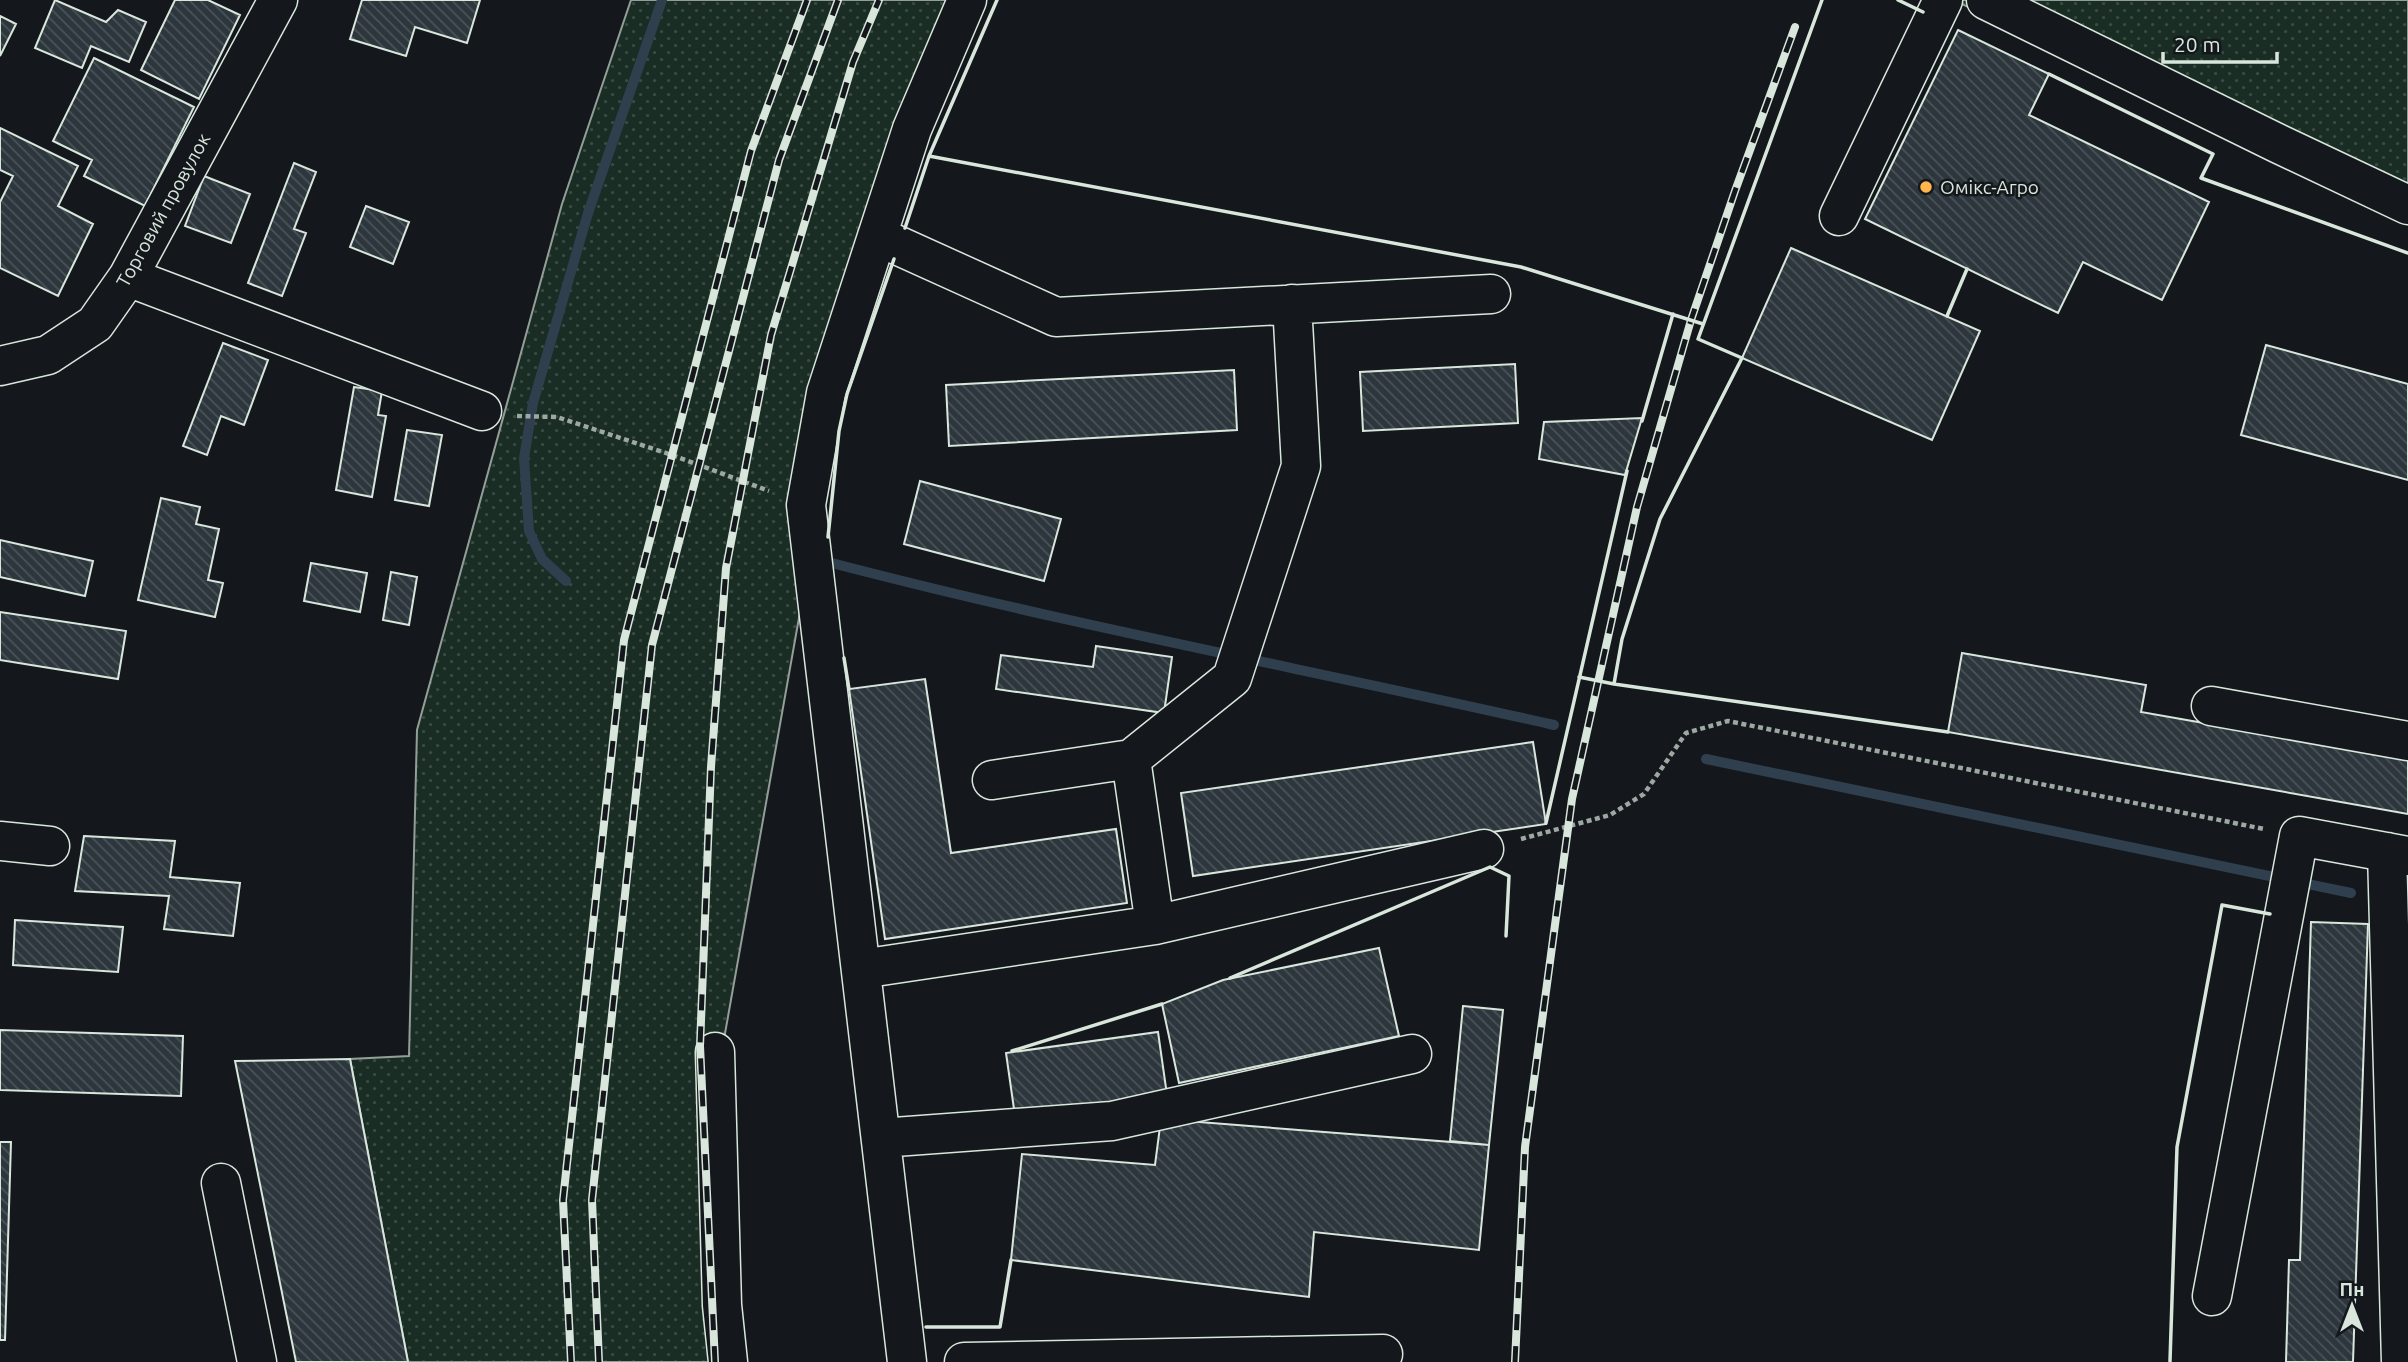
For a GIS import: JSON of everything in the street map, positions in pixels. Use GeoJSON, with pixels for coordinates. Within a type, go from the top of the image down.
{"type":"FeatureCollection","features":[{"type":"Feature","properties":{"kind":"street","name":"Торговий провулок"},"geometry":{"type":"LineString","coordinates":[[0,366],[48,355],[95,324],[128,277],[278,0]]}},
{"type":"Feature","properties":{"kind":"street"},"geometry":{"type":"LineString","coordinates":[[907,1362],[806,505],[826,393],[912,129],[967,0]]}},
{"type":"Feature","properties":{"kind":"street"},"geometry":{"type":"LineString","coordinates":[[1839,216],[1943,0]]}},
{"type":"Feature","properties":{"kind":"street"},"geometry":{"type":"LineString","coordinates":[[1986,0],[2408,205]]}},
{"type":"Feature","properties":{"kind":"street"},"geometry":{"type":"LineString","coordinates":[[877,236],[1056,317],[1490,294]]}},
{"type":"Feature","properties":{"kind":"street"},"geometry":{"type":"LineString","coordinates":[[128,277],[495,413]]}},
{"type":"Feature","properties":{"kind":"street"},"geometry":{"type":"LineString","coordinates":[[992,780],[1131,759],[1232,678],[1301,466],[1292,304]]}},
{"type":"Feature","properties":{"kind":"street"},"geometry":{"type":"LineString","coordinates":[[2211,706],[2408,741]]}},
{"type":"Feature","properties":{"kind":"street"},"geometry":{"type":"LineString","coordinates":[[1131,759],[1156,925]]}},
{"type":"Feature","properties":{"kind":"street"},"geometry":{"type":"LineString","coordinates":[[2212,1296],[2299,836],[2398,854],[2404,1350]]}},
{"type":"Feature","properties":{"kind":"street"},"geometry":{"type":"LineString","coordinates":[[0,841],[50,846]]}},
{"type":"Feature","properties":{"kind":"street"},"geometry":{"type":"LineString","coordinates":[[861,969],[1156,925],[1484,849]]}},
{"type":"Feature","properties":{"kind":"street"},"geometry":{"type":"LineString","coordinates":[[715,1052],[722,1305],[728,1362]]}},
{"type":"Feature","properties":{"kind":"street"},"geometry":{"type":"LineString","coordinates":[[881,1138],[1112,1121],[1412,1054]]}},
{"type":"Feature","properties":{"kind":"street"},"geometry":{"type":"LineString","coordinates":[[221,1183],[257,1362]]}},
{"type":"Feature","properties":{"kind":"street"},"geometry":{"type":"LineString","coordinates":[[964,1362],[1383,1354]]}},
{"type":"Feature","properties":{"kind":"path"},"geometry":{"type":"LineString","coordinates":[[495,413],[557,417],[672,455],[806,505]]}},
{"type":"Feature","properties":{"kind":"path"},"geometry":{"type":"LineString","coordinates":[[1484,849],[1610,815],[1644,794],[1686,733],[1728,722],[2299,836]]}},
{"type":"Feature","properties":{"kind":"green space"},"geometry":{"type":"Polygon","coordinates":[[[631,0],[982,0],[924,137],[839,393],[721,1056],[734,1362],[408,1362],[350,1059],[409,1056],[417,730],[562,204],[631,0]]]}},
{"type":"Feature","properties":{"kind":"green space"},"geometry":{"type":"Polygon","coordinates":[[[1954,0],[2408,0],[2408,220],[2273,157],[1954,0]]]}},
{"type":"Feature","properties":{"kind":"building"},"geometry":{"type":"Polygon","coordinates":[[[55,0],[106,22],[118,10],[146,22],[129,62],[91,46],[82,68],[35,48],[55,0]]]}},
{"type":"Feature","properties":{"kind":"building"},"geometry":{"type":"Polygon","coordinates":[[[175,0],[208,0],[240,15],[199,99],[141,70],[175,0]]]}},
{"type":"Feature","properties":{"kind":"building"},"geometry":{"type":"Polygon","coordinates":[[[362,0],[480,0],[467,43],[415,27],[406,56],[350,39],[362,0]]]}},
{"type":"Feature","properties":{"kind":"building"},"geometry":{"type":"Polygon","coordinates":[[[0,16],[16,24],[0,56],[0,16]]]}},
{"type":"Feature","properties":{"kind":"building"},"geometry":{"type":"Polygon","coordinates":[[[1958,30],[2049,74],[2029,115],[2209,202],[2162,300],[2083,262],[2058,313],[1865,219],[1958,30]]]}},
{"type":"Feature","properties":{"kind":"building"},"geometry":{"type":"Polygon","coordinates":[[[94,58],[194,107],[145,206],[84,176],[92,160],[53,141],[94,58]]]}},
{"type":"Feature","properties":{"kind":"building"},"geometry":{"type":"Polygon","coordinates":[[[0,128],[78,166],[58,206],[93,224],[58,296],[0,268],[0,202],[13,176],[0,170],[0,128]]]}},
{"type":"Feature","properties":{"kind":"building"},"geometry":{"type":"Polygon","coordinates":[[[294,163],[316,172],[294,229],[306,233],[282,296],[248,283],[294,163]]]}},
{"type":"Feature","properties":{"kind":"building"},"geometry":{"type":"Polygon","coordinates":[[[204,176],[250,194],[231,243],[185,226],[204,176]]]}},
{"type":"Feature","properties":{"kind":"building"},"geometry":{"type":"Polygon","coordinates":[[[366,206],[409,222],[393,264],[350,247],[366,206]]]}},
{"type":"Feature","properties":{"kind":"building"},"geometry":{"type":"Polygon","coordinates":[[[1791,248],[1980,331],[1932,440],[1742,358],[1791,248]]]}},
{"type":"Feature","properties":{"kind":"building"},"geometry":{"type":"Polygon","coordinates":[[[223,343],[268,360],[244,425],[221,416],[207,455],[183,446],[223,343]]]}},
{"type":"Feature","properties":{"kind":"building"},"geometry":{"type":"Polygon","coordinates":[[[2266,345],[2408,384],[2408,480],[2241,435],[2266,345]]]}},
{"type":"Feature","properties":{"kind":"building"},"geometry":{"type":"Polygon","coordinates":[[[1515,364],[1518,423],[1363,431],[1360,372],[1515,364]]]}},
{"type":"Feature","properties":{"kind":"building"},"geometry":{"type":"Polygon","coordinates":[[[1234,370],[1237,430],[949,446],[946,385],[1234,370]]]}},
{"type":"Feature","properties":{"kind":"building"},"geometry":{"type":"Polygon","coordinates":[[[354,387],[382,391],[378,415],[386,416],[372,497],[336,490],[354,387]]]}},
{"type":"Feature","properties":{"kind":"building"},"geometry":{"type":"Polygon","coordinates":[[[1642,418],[1625,475],[1539,459],[1544,422],[1642,418]]]}},
{"type":"Feature","properties":{"kind":"building"},"geometry":{"type":"Polygon","coordinates":[[[407,430],[442,435],[429,506],[395,500],[407,430]]]}},
{"type":"Feature","properties":{"kind":"building"},"geometry":{"type":"Polygon","coordinates":[[[920,481],[1061,519],[1044,581],[904,544],[920,481]]]}},
{"type":"Feature","properties":{"kind":"building"},"geometry":{"type":"Polygon","coordinates":[[[161,498],[200,507],[196,524],[219,529],[208,580],[223,583],[215,617],[138,600],[161,498]]]}},
{"type":"Feature","properties":{"kind":"building"},"geometry":{"type":"Polygon","coordinates":[[[0,540],[93,561],[85,596],[0,577],[0,540]]]}},
{"type":"Feature","properties":{"kind":"building"},"geometry":{"type":"Polygon","coordinates":[[[311,563],[367,573],[360,612],[304,601],[311,563]]]}},
{"type":"Feature","properties":{"kind":"building"},"geometry":{"type":"Polygon","coordinates":[[[391,572],[417,577],[409,625],[383,620],[391,572]]]}},
{"type":"Feature","properties":{"kind":"building"},"geometry":{"type":"Polygon","coordinates":[[[0,612],[126,631],[118,679],[0,660],[0,612]]]}},
{"type":"Feature","properties":{"kind":"building"},"geometry":{"type":"Polygon","coordinates":[[[1096,646],[1172,657],[1164,713],[996,689],[1001,655],[1093,667],[1096,646]]]}},
{"type":"Feature","properties":{"kind":"building"},"geometry":{"type":"Polygon","coordinates":[[[1962,653],[2146,685],[2141,712],[2408,759],[2408,814],[1948,732],[1962,653]]]}},
{"type":"Feature","properties":{"kind":"building"},"geometry":{"type":"Polygon","coordinates":[[[925,679],[951,853],[1116,829],[1127,903],[885,939],[849,689],[925,679]]]}},
{"type":"Feature","properties":{"kind":"building"},"geometry":{"type":"Polygon","coordinates":[[[1533,742],[1546,824],[1193,876],[1181,793],[1533,742]]]}},
{"type":"Feature","properties":{"kind":"building"},"geometry":{"type":"Polygon","coordinates":[[[84,836],[175,841],[170,877],[240,883],[233,936],[164,929],[169,896],[75,891],[84,836]]]}},
{"type":"Feature","properties":{"kind":"building"},"geometry":{"type":"Polygon","coordinates":[[[15,920],[123,927],[118,972],[13,965],[15,920]]]}},
{"type":"Feature","properties":{"kind":"building"},"geometry":{"type":"Polygon","coordinates":[[[2311,922],[2368,924],[2353,1362],[2286,1362],[2289,1260],[2300,1260],[2311,922]]]}},
{"type":"Feature","properties":{"kind":"building"},"geometry":{"type":"Polygon","coordinates":[[[1379,948],[1399,1036],[1179,1083],[1162,1004],[1223,980],[1379,948]]]}},
{"type":"Feature","properties":{"kind":"building"},"geometry":{"type":"Polygon","coordinates":[[[1463,1006],[1503,1010],[1489,1145],[1450,1141],[1463,1006]]]}},
{"type":"Feature","properties":{"kind":"building"},"geometry":{"type":"Polygon","coordinates":[[[0,1030],[183,1036],[181,1096],[0,1090],[0,1030]]]}},
{"type":"Feature","properties":{"kind":"building"},"geometry":{"type":"Polygon","coordinates":[[[1158,1032],[1167,1095],[1015,1116],[1006,1053],[1158,1032]]]}},
{"type":"Feature","properties":{"kind":"building"},"geometry":{"type":"Polygon","coordinates":[[[350,1059],[408,1362],[296,1362],[235,1061],[350,1059]]]}},
{"type":"Feature","properties":{"kind":"building"},"geometry":{"type":"Polygon","coordinates":[[[1161,1119],[1489,1145],[1479,1250],[1314,1232],[1309,1297],[1011,1260],[1022,1154],[1155,1165],[1161,1119]]]}},
{"type":"Feature","properties":{"kind":"building"},"geometry":{"type":"Polygon","coordinates":[[[0,1142],[11,1142],[5,1340],[0,1340],[0,1142]]]}},
{"type":"Feature","properties":{"kind":"waterway"},"geometry":{"type":"LineString","coordinates":[[566,581],[542,559],[529,531],[524,458],[533,403],[588,213],[662,0]]}},
{"type":"Feature","properties":{"kind":"waterway"},"geometry":{"type":"LineString","coordinates":[[828,562],[1099,627],[1554,725]]}},
{"type":"Feature","properties":{"kind":"waterway"},"geometry":{"type":"LineString","coordinates":[[1706,759],[2351,893]]}},
{"type":"Feature","properties":{"kind":"railway"},"geometry":{"type":"LineString","coordinates":[[571,1362],[563,1200],[624,640],[751,151],[807,0]]}},
{"type":"Feature","properties":{"kind":"railway"},"geometry":{"type":"LineString","coordinates":[[599,1362],[592,1200],[652,645],[779,160],[838,0]]}},
{"type":"Feature","properties":{"kind":"railway"},"geometry":{"type":"LineString","coordinates":[[715,1362],[700,1046],[711,767],[726,568],[771,335],[853,62],[879,0]]}},
{"type":"Feature","properties":{"kind":"railway"},"geometry":{"type":"LineString","coordinates":[[1515,1362],[1525,1147],[1572,799],[1637,507],[1691,320],[1795,27]]}},
{"type":"Feature","properties":{"kind":"wall"},"geometry":{"type":"LineString","coordinates":[[905,228],[929,156],[997,0]]}},
{"type":"Feature","properties":{"kind":"wall"},"geometry":{"type":"LineString","coordinates":[[1822,0],[1698,339],[1742,358],[1660,519],[1622,639],[1614,684],[1948,732]]}},
{"type":"Feature","properties":{"kind":"wall"},"geometry":{"type":"LineString","coordinates":[[1898,0],[1923,12]]}},
{"type":"Feature","properties":{"kind":"wall"},"geometry":{"type":"LineString","coordinates":[[2049,74],[2213,154],[2201,178],[2408,253]]}},
{"type":"Feature","properties":{"kind":"wall"},"geometry":{"type":"LineString","coordinates":[[929,156],[1521,267],[1703,324]]}},
{"type":"Feature","properties":{"kind":"wall"},"geometry":{"type":"LineString","coordinates":[[828,537],[839,431],[847,394],[894,259]]}},
{"type":"Feature","properties":{"kind":"wall"},"geometry":{"type":"LineString","coordinates":[[1947,316],[1967,269]]}},
{"type":"Feature","properties":{"kind":"wall"},"geometry":{"type":"LineString","coordinates":[[1642,421],[1673,314]]}},
{"type":"Feature","properties":{"kind":"wall"},"geometry":{"type":"LineString","coordinates":[[1546,823],[1627,471]]}},
{"type":"Feature","properties":{"kind":"wall"},"geometry":{"type":"LineString","coordinates":[[844,658],[849,689]]}},
{"type":"Feature","properties":{"kind":"wall"},"geometry":{"type":"LineString","coordinates":[[1579,677],[1614,684]]}},
{"type":"Feature","properties":{"kind":"wall"},"geometry":{"type":"LineString","coordinates":[[1230,978],[1490,867],[1509,876],[1506,936]]}},
{"type":"Feature","properties":{"kind":"wall"},"geometry":{"type":"LineString","coordinates":[[2170,1361],[2177,1147],[2222,905],[2270,914]]}},
{"type":"Feature","properties":{"kind":"wall"},"geometry":{"type":"LineString","coordinates":[[1012,1051],[1162,1004]]}},
{"type":"Feature","properties":{"kind":"wall"},"geometry":{"type":"LineString","coordinates":[[926,1327],[1000,1327],[1011,1260]]}},
{"type":"Feature","properties":{"kind":"place","name":"Омiкс-Агро"},"geometry":{"type":"Point","coordinates":[1926,187]}}]}
